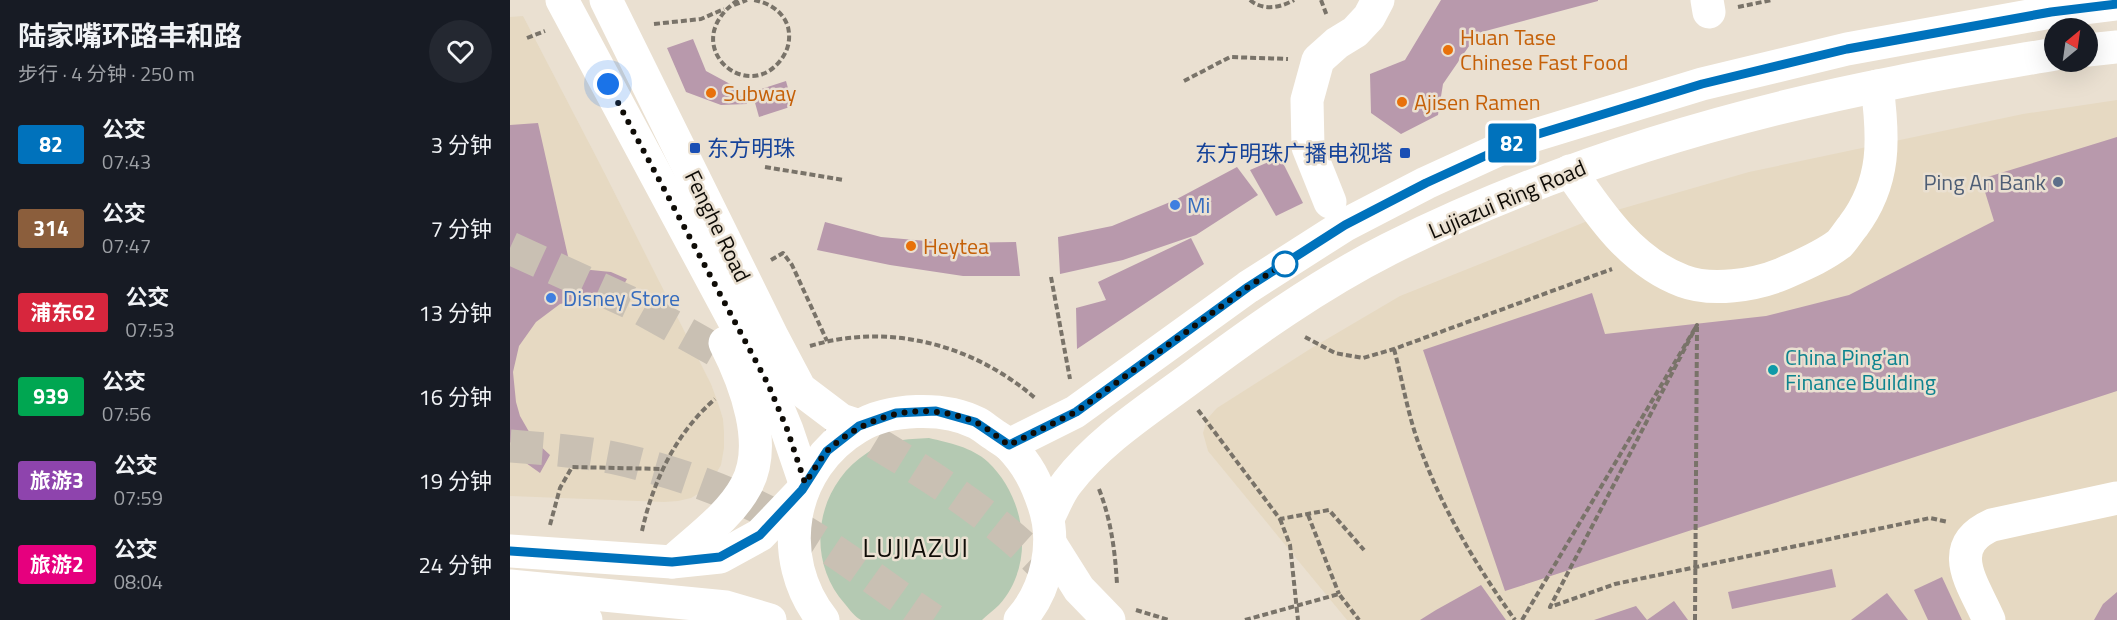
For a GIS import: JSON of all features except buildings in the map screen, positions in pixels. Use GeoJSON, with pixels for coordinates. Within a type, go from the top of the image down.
{"type":"FeatureCollection","features":[{"type":"Feature","properties":{"kind":"main road","name":"Fenghe Road"},"geometry":{"type":"LineString","coordinates":[[562,0],[768,384],[787,429],[804,486]]}},
{"type":"Feature","properties":{"kind":"main road","name":"Fenghe Road"},"geometry":{"type":"LineString","coordinates":[[606,0],[800,389],[841,420],[859,426]]}},
{"type":"Feature","properties":{"kind":"main road"},"geometry":{"type":"LineString","coordinates":[[1330,202],[1308,147],[1307,100],[1318,60],[1337,43],[1355,32],[1369,17],[1378,0]]}},
{"type":"Feature","properties":{"kind":"main road","name":"Lujiazui Ring Road"},"geometry":{"type":"LineString","coordinates":[[1009,445],[1076,412],[1248,287],[1345,225],[1426,183],[1522,139],[1724,78],[1847,49],[2050,6],[2117,4]]}},
{"type":"Feature","properties":{"kind":"main road"},"geometry":{"type":"LineString","coordinates":[[2098,49],[2117,47]]}},
{"type":"Feature","properties":{"kind":"main road","name":"Lujiazui Ring Road"},"geometry":{"type":"LineString","coordinates":[[1049,531],[1065,485],[1095,451],[1224,352],[1303,298],[1388,249],[1515,191],[1677,136],[1786,107],[1876,87],[2044,56]]}},
{"type":"Feature","properties":{"kind":"main road"},"geometry":{"type":"LineString","coordinates":[[1570,171],[1593,206],[1620,238],[1654,266],[1685,282],[1721,287],[1768,279],[1811,261],[1840,243],[1862,214],[1875,189],[1881,159],[1882,125],[1876,87]]}},
{"type":"Feature","properties":{"kind":"main road"},"geometry":{"type":"LineString","coordinates":[[672,562],[724,515],[747,485],[755,457],[754,419],[732,357],[690,273],[694,246]]}},
{"type":"Feature","properties":{"kind":"main road"},"geometry":{"type":"LineString","coordinates":[[510,551],[672,562],[720,557],[760,535],[804,486],[827,451],[859,426],[896,413],[936,411],[975,422],[1009,445],[1035,478],[1049,531],[1078,589],[1119,614]]}},
{"type":"Feature","properties":{"kind":"main road"},"geometry":{"type":"LineString","coordinates":[[804,486],[793,529],[797,570],[813,607],[823,620]]}},
{"type":"Feature","properties":{"kind":"main road"},"geometry":{"type":"LineString","coordinates":[[1989,620],[1965,564],[1964,551],[1970,539],[1980,530],[1992,525],[2117,498]]}},
{"type":"Feature","properties":{"kind":"main road"},"geometry":{"type":"LineString","coordinates":[[1020,620],[1029,610],[1044,579],[1049,531]]}},
{"type":"Feature","properties":{"kind":"main road"},"geometry":{"type":"LineString","coordinates":[[510,585],[726,607],[770,620]]}},
{"type":"Feature","properties":{"kind":"main road"},"geometry":{"type":"LineString","coordinates":[[629,597],[705,620]]}},
{"type":"Feature","properties":{"kind":"main road"},"geometry":{"type":"LineString","coordinates":[[510,617],[586,620]]}},
{"type":"Feature","properties":{"kind":"path"},"geometry":{"type":"LineString","coordinates":[[738,0],[726,8],[716,20],[713,44],[717,57],[731,71],[743,76],[762,75],[774,69],[786,54],[790,41],[788,28],[777,10],[766,2],[754,0]]}},
{"type":"Feature","properties":{"kind":"path"},"geometry":{"type":"LineString","coordinates":[[654,24],[701,19],[747,0]]}},
{"type":"Feature","properties":{"kind":"path"},"geometry":{"type":"LineString","coordinates":[[1250,0],[1267,7],[1281,6],[1294,0]]}},
{"type":"Feature","properties":{"kind":"path"},"geometry":{"type":"LineString","coordinates":[[1184,81],[1230,57],[1318,60]]}},
{"type":"Feature","properties":{"kind":"path"},"geometry":{"type":"LineString","coordinates":[[765,167],[844,180]]}},
{"type":"Feature","properties":{"kind":"path"},"geometry":{"type":"LineString","coordinates":[[771,260],[783,254],[792,266],[827,341]]}},
{"type":"Feature","properties":{"kind":"path"},"geometry":{"type":"LineString","coordinates":[[1305,337],[1335,353],[1363,358],[1394,349],[1643,257]]}},
{"type":"Feature","properties":{"kind":"path"},"geometry":{"type":"LineString","coordinates":[[1051,277],[1076,412]]}},
{"type":"Feature","properties":{"kind":"path"},"geometry":{"type":"LineString","coordinates":[[1697,325],[1550,607],[1615,584],[1930,518],[1952,523],[1970,539]]}},
{"type":"Feature","properties":{"kind":"path"},"geometry":{"type":"LineString","coordinates":[[1522,620],[1697,325]]}},
{"type":"Feature","properties":{"kind":"path"},"geometry":{"type":"LineString","coordinates":[[1695,620],[1697,325]]}},
{"type":"Feature","properties":{"kind":"path"},"geometry":{"type":"LineString","coordinates":[[1394,349],[1417,438],[1445,506],[1482,573],[1515,620]]}},
{"type":"Feature","properties":{"kind":"path"},"geometry":{"type":"LineString","coordinates":[[1197,409],[1280,519],[1290,545],[1298,620]]}},
{"type":"Feature","properties":{"kind":"path"},"geometry":{"type":"LineString","coordinates":[[639,541],[648,504],[662,469],[684,432]]}},
{"type":"Feature","properties":{"kind":"path"},"geometry":{"type":"LineString","coordinates":[[543,553],[560,488],[572,467],[662,469]]}},
{"type":"Feature","properties":{"kind":"path"},"geometry":{"type":"LineString","coordinates":[[1280,519],[1329,510],[1364,550]]}},
{"type":"Feature","properties":{"kind":"path"},"geometry":{"type":"LineString","coordinates":[[1308,514],[1339,594],[1359,620]]}},
{"type":"Feature","properties":{"kind":"path"},"geometry":{"type":"LineString","coordinates":[[1245,620],[1339,594]]}},
{"type":"Feature","properties":{"kind":"path"},"geometry":{"type":"LineString","coordinates":[[1119,614],[1169,620]]}},
{"type":"Feature","properties":{"kind":"shaded area"},"geometry":{"type":"Polygon","coordinates":[[[523,16],[711,384],[719,406],[724,432],[721,465],[703,491],[691,498],[664,502],[510,496],[510,17],[523,16]]]}},
{"type":"Feature","properties":{"kind":"shaded area"},"geometry":{"type":"Polygon","coordinates":[[[2117,100],[2117,620],[1347,620],[1208,451],[1203,433],[1207,419],[1217,408],[1310,349],[1400,296],[1610,212],[1749,172],[2023,114],[2117,100]]]}},
{"type":"Feature","properties":{"kind":"green space"},"geometry":{"type":"Polygon","coordinates":[[[929,438],[960,446],[982,457],[1001,477],[1011,494],[1022,532],[1022,551],[1011,589],[999,605],[982,620],[861,620],[850,611],[832,586],[824,566],[820,545],[827,503],[836,484],[850,467],[867,453],[889,443],[929,438]]]}},
{"type":"Feature","properties":{"kind":"tunnel"},"geometry":{"type":"LineString","coordinates":[[510,248],[633,304],[749,369]]}},
{"type":"Feature","properties":{"kind":"tunnel"},"geometry":{"type":"LineString","coordinates":[[833,417],[925,473],[983,514],[1038,560],[1063,587]]}},
{"type":"Feature","properties":{"kind":"tunnel"},"geometry":{"type":"LineString","coordinates":[[510,446],[605,456],[666,471],[713,487],[780,518],[818,540],[933,620]]}},
{"type":"Feature","properties":{"kind":"bus line","name":"82"},"geometry":{"type":"LineString","coordinates":[[510,551],[672,562],[720,557],[760,535],[802,490],[827,451],[859,426],[896,413],[936,411],[975,422],[1009,445],[1076,412],[1248,287],[1345,225],[1426,183],[1522,139],[1702,84],[1847,49],[2051,12],[2117,4]]}},
{"type":"Feature","properties":{"kind":"place","name":"Huan Tase Chinese Fast Food"},"geometry":{"type":"Point","coordinates":[1448,50]}},
{"type":"Feature","properties":{"kind":"place","name":"Subway"},"geometry":{"type":"Point","coordinates":[711,93]}},
{"type":"Feature","properties":{"kind":"place","name":"Ajisen Ramen"},"geometry":{"type":"Point","coordinates":[1402,102]}},
{"type":"Feature","properties":{"kind":"place","name":"东方明珠"},"geometry":{"type":"Point","coordinates":[695,148]}},
{"type":"Feature","properties":{"kind":"place","name":"东方明珠广播电视塔"},"geometry":{"type":"Point","coordinates":[1405,153]}},
{"type":"Feature","properties":{"kind":"place","name":"Ping An Bank"},"geometry":{"type":"Point","coordinates":[2058,182]}},
{"type":"Feature","properties":{"kind":"place","name":"Mi"},"geometry":{"type":"Point","coordinates":[1175,205]}},
{"type":"Feature","properties":{"kind":"place","name":"Heytea"},"geometry":{"type":"Point","coordinates":[911,246]}},
{"type":"Feature","properties":{"kind":"place","name":"Disney Store"},"geometry":{"type":"Point","coordinates":[551,298]}},
{"type":"Feature","properties":{"kind":"place","name":"China Ping'an Finance Building"},"geometry":{"type":"Point","coordinates":[1773,370]}},
{"type":"Feature","properties":{"kind":"district","name":"LUJIAZUI"},"geometry":{"type":"Point","coordinates":[916,548]}},
{"type":"Feature","properties":{"kind":"route"},"geometry":{"type":"LineString","coordinates":[[608,84],[768,384],[787,429],[805,483],[827,451],[859,426],[896,413],[936,411],[975,422],[1009,445],[1076,412],[1248,287],[1287,262],[1285,264]]}}]}
